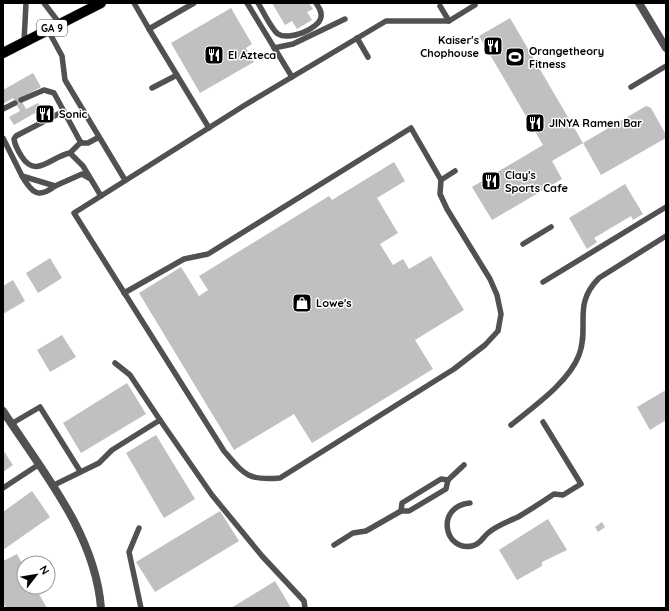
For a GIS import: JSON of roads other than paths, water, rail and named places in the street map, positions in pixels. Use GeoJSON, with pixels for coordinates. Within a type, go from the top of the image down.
{"type":"FeatureCollection","features":[{"type":"Feature","properties":{"kind":"main road","name":"GA 9"},"geometry":{"type":"LineString","coordinates":[[3,53],[101,3]]}},
{"type":"Feature","properties":{"kind":"street"},"geometry":{"type":"LineString","coordinates":[[639,3],[666,48]]}},
{"type":"Feature","properties":{"kind":"street"},"geometry":{"type":"LineString","coordinates":[[3,411],[72,515],[88,553],[100,593],[101,608]]}},
{"type":"Feature","properties":{"kind":"lane"},"geometry":{"type":"LineString","coordinates":[[24,42],[26,3]]}},
{"type":"Feature","properties":{"kind":"lane"},"geometry":{"type":"LineString","coordinates":[[44,3],[60,24]]}},
{"type":"Feature","properties":{"kind":"lane"},"geometry":{"type":"LineString","coordinates":[[134,3],[209,128]]}},
{"type":"Feature","properties":{"kind":"lane"},"geometry":{"type":"LineString","coordinates":[[149,29],[194,3]]}},
{"type":"Feature","properties":{"kind":"lane"},"geometry":{"type":"LineString","coordinates":[[247,3],[292,77]]}},
{"type":"Feature","properties":{"kind":"lane"},"geometry":{"type":"LineString","coordinates":[[258,3],[276,34],[283,37],[299,34],[318,23],[321,19],[321,12],[316,3]]}},
{"type":"Feature","properties":{"kind":"lane"},"geometry":{"type":"LineString","coordinates":[[124,293],[184,259],[208,254],[411,128],[441,180],[440,194],[445,204],[490,279],[497,295],[501,314],[498,330],[485,345],[454,369],[280,478],[261,480],[242,473],[224,451],[124,293],[74,213],[209,128],[386,21],[449,21],[475,5]]}},
{"type":"Feature","properties":{"kind":"lane"},"geometry":{"type":"LineString","coordinates":[[440,6],[449,21]]}},
{"type":"Feature","properties":{"kind":"lane"},"geometry":{"type":"LineString","coordinates":[[274,48],[293,44],[345,19]]}},
{"type":"Feature","properties":{"kind":"lane"},"geometry":{"type":"LineString","coordinates":[[48,30],[62,56],[65,80],[125,180]]}},
{"type":"Feature","properties":{"kind":"lane"},"geometry":{"type":"LineString","coordinates":[[357,38],[368,57]]}},
{"type":"Feature","properties":{"kind":"lane"},"geometry":{"type":"LineString","coordinates":[[631,87],[666,66]]}},
{"type":"Feature","properties":{"kind":"lane"},"geometry":{"type":"LineString","coordinates":[[152,88],[177,75]]}},
{"type":"Feature","properties":{"kind":"lane"},"geometry":{"type":"LineString","coordinates":[[21,100],[44,90],[54,93],[81,142]]}},
{"type":"Feature","properties":{"kind":"lane"},"geometry":{"type":"LineString","coordinates":[[3,110],[15,103]]}},
{"type":"Feature","properties":{"kind":"lane"},"geometry":{"type":"LineString","coordinates":[[64,111],[16,136],[14,139],[15,145],[26,164],[33,167],[43,165],[65,154],[70,154],[81,142]]}},
{"type":"Feature","properties":{"kind":"lane"},"geometry":{"type":"LineString","coordinates":[[81,142],[88,143],[99,137]]}},
{"type":"Feature","properties":{"kind":"lane"},"geometry":{"type":"LineString","coordinates":[[3,138],[29,188],[40,193],[44,193],[55,186],[82,174],[91,179]]}},
{"type":"Feature","properties":{"kind":"lane"},"geometry":{"type":"LineString","coordinates":[[8,149],[15,145]]}},
{"type":"Feature","properties":{"kind":"lane"},"geometry":{"type":"LineString","coordinates":[[70,154],[83,166],[101,196]]}},
{"type":"Feature","properties":{"kind":"lane"},"geometry":{"type":"LineString","coordinates":[[441,180],[455,171]]}},
{"type":"Feature","properties":{"kind":"lane"},"geometry":{"type":"LineString","coordinates":[[22,176],[55,186]]}},
{"type":"Feature","properties":{"kind":"lane"},"geometry":{"type":"LineString","coordinates":[[543,282],[666,207]]}},
{"type":"Feature","properties":{"kind":"lane"},"geometry":{"type":"LineString","coordinates":[[523,244],[551,227]]}},
{"type":"Feature","properties":{"kind":"lane"},"geometry":{"type":"LineString","coordinates":[[511,425],[542,400],[575,365],[582,345],[583,308],[592,285],[599,278],[666,236]]}},
{"type":"Feature","properties":{"kind":"lane"},"geometry":{"type":"LineString","coordinates":[[115,363],[130,375],[212,495],[262,556],[304,601],[305,608]]}},
{"type":"Feature","properties":{"kind":"lane"},"geometry":{"type":"LineString","coordinates":[[11,424],[40,407],[80,472]]}},
{"type":"Feature","properties":{"kind":"lane"},"geometry":{"type":"LineString","coordinates":[[52,486],[99,462],[112,450],[160,420]]}},
{"type":"Feature","properties":{"kind":"lane"},"geometry":{"type":"LineString","coordinates":[[470,503],[456,507],[451,512],[446,526],[452,539],[464,546],[479,544],[488,533],[525,513],[554,494],[563,496],[580,484],[543,422]]}},
{"type":"Feature","properties":{"kind":"lane"},"geometry":{"type":"LineString","coordinates":[[3,488],[38,465]]}},
{"type":"Feature","properties":{"kind":"lane"},"geometry":{"type":"LineString","coordinates":[[334,545],[353,533],[366,531],[401,511],[409,511],[446,489],[448,480],[464,465]]}},
{"type":"Feature","properties":{"kind":"lane"},"geometry":{"type":"LineString","coordinates":[[401,511],[402,503],[441,480],[448,480]]}},
{"type":"Feature","properties":{"kind":"lane"},"geometry":{"type":"LineString","coordinates":[[139,528],[129,552],[141,608]]}},
{"type":"Feature","properties":{"kind":"place","name":"Kaiser's Chophouse"},"geometry":{"type":"Point","coordinates":[493,46]}},
{"type":"Feature","properties":{"kind":"place","name":"El Azteca"},"geometry":{"type":"Point","coordinates":[214,55]}},
{"type":"Feature","properties":{"kind":"place","name":"Orangetheory Fitness"},"geometry":{"type":"Point","coordinates":[515,57]}},
{"type":"Feature","properties":{"kind":"place","name":"Sonic"},"geometry":{"type":"Point","coordinates":[45,114]}},
{"type":"Feature","properties":{"kind":"place","name":"JINYA Ramen Bar"},"geometry":{"type":"Point","coordinates":[535,123]}},
{"type":"Feature","properties":{"kind":"place","name":"Clay's Sports Cafe"},"geometry":{"type":"Point","coordinates":[491,181]}},
{"type":"Feature","properties":{"kind":"place","name":"Lowe's"},"geometry":{"type":"Point","coordinates":[302,303]}}]}
